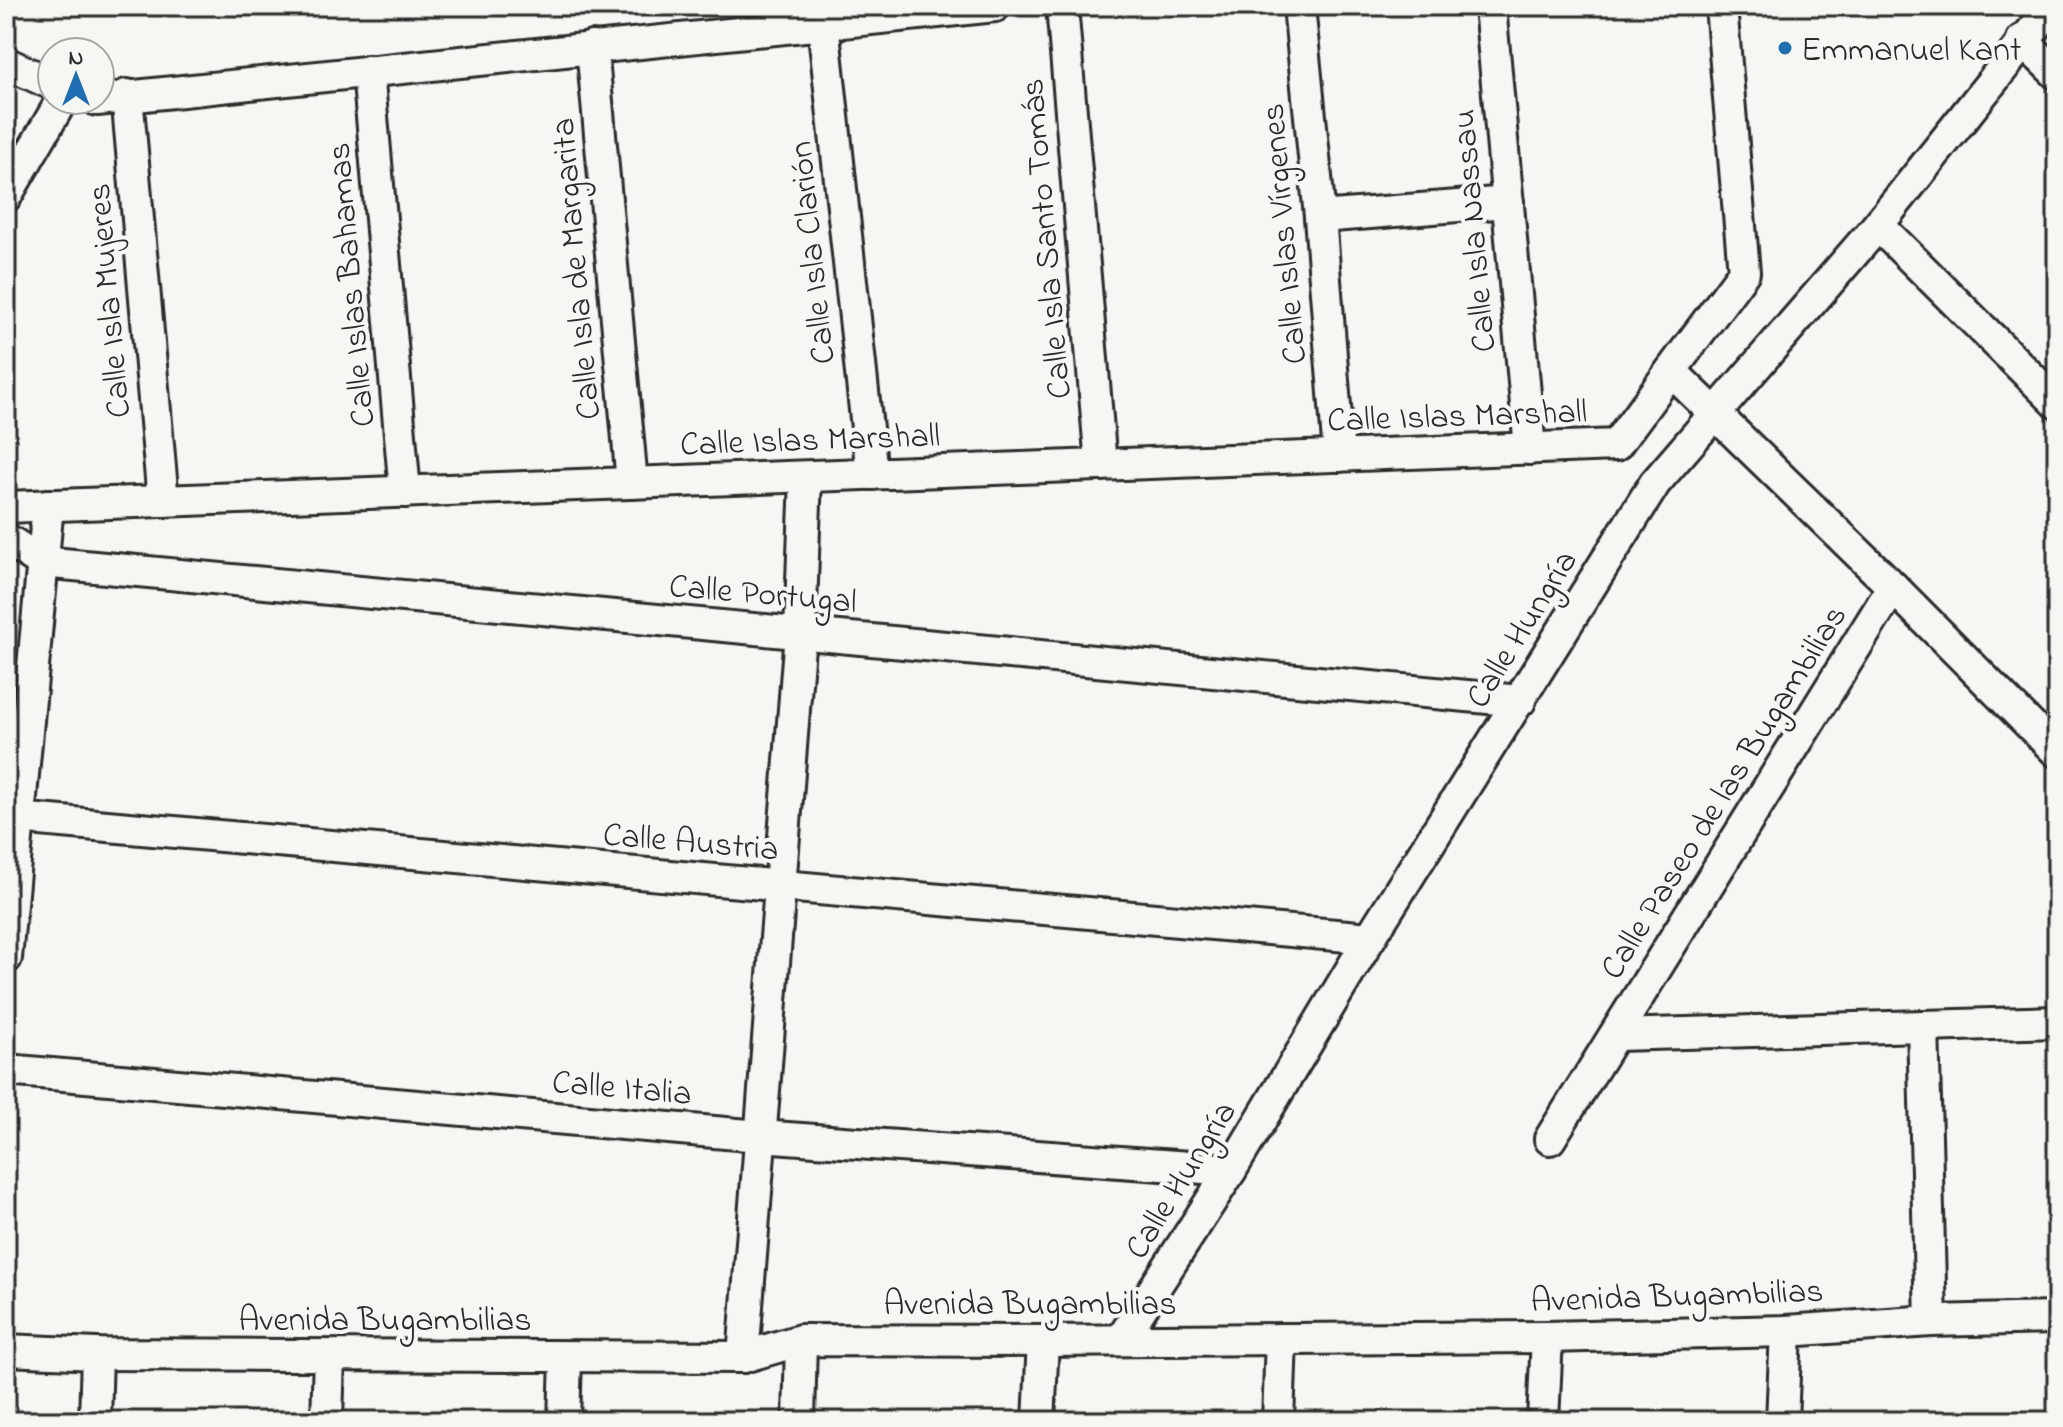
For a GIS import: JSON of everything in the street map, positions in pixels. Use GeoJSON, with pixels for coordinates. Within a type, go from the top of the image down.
{"type":"FeatureCollection","features":[{"type":"Feature","properties":{"kind":"street"},"geometry":{"type":"LineString","coordinates":[[116,97],[592,47],[782,17],[823,24],[995,6]]}},
{"type":"Feature","properties":{"kind":"street","name":"Calle Isla Santo Tomás"},"geometry":{"type":"LineString","coordinates":[[1062,6],[1101,465]]}},
{"type":"Feature","properties":{"kind":"street","name":"Calle Islas Vírgenes"},"geometry":{"type":"LineString","coordinates":[[1299,6],[1339,456]]}},
{"type":"Feature","properties":{"kind":"street","name":"Calle Isla Nassau"},"geometry":{"type":"LineString","coordinates":[[1490,6],[1530,449]]}},
{"type":"Feature","properties":{"kind":"street"},"geometry":{"type":"LineString","coordinates":[[1671,371],[1744,272],[1721,6]]}},
{"type":"Feature","properties":{"kind":"street","name":"Calle Hungría"},"geometry":{"type":"LineString","coordinates":[[1121,1340],[1231,1170],[1370,938],[1655,483],[1878,225],[2052,6]]}},
{"type":"Feature","properties":{"kind":"street","name":"Calle Isla Clarión"},"geometry":{"type":"LineString","coordinates":[[823,24],[872,474]]}},
{"type":"Feature","properties":{"kind":"street"},"geometry":{"type":"LineString","coordinates":[[2022,40],[2057,74]]}},
{"type":"Feature","properties":{"kind":"street","name":"Calle Isla de Margarita"},"geometry":{"type":"LineString","coordinates":[[592,47],[632,483]]}},
{"type":"Feature","properties":{"kind":"street"},"geometry":{"type":"LineString","coordinates":[[6,63],[36,77]]}},
{"type":"Feature","properties":{"kind":"street","name":"Calle Islas Bahamas"},"geometry":{"type":"LineString","coordinates":[[368,71],[405,492]]}},
{"type":"Feature","properties":{"kind":"street","name":"Calle Isla Mujeres"},"geometry":{"type":"LineString","coordinates":[[127,95],[163,501]]}},
{"type":"Feature","properties":{"kind":"street"},"geometry":{"type":"LineString","coordinates":[[6,196],[53,116]]}},
{"type":"Feature","properties":{"kind":"street"},"geometry":{"type":"LineString","coordinates":[[1320,217],[1508,202]]}},
{"type":"Feature","properties":{"kind":"street"},"geometry":{"type":"LineString","coordinates":[[1878,225],[2057,403]]}},
{"type":"Feature","properties":{"kind":"street","name":"Calle Islas Marshall"},"geometry":{"type":"LineString","coordinates":[[6,507],[1616,445],[1671,371]]}},
{"type":"Feature","properties":{"kind":"street","name":"Calle Paseo de las Bugambilias"},"geometry":{"type":"LineString","coordinates":[[1671,371],[2057,752]]}},
{"type":"Feature","properties":{"kind":"street"},"geometry":{"type":"LineString","coordinates":[[743,1357],[800,633],[806,477]]}},
{"type":"Feature","properties":{"kind":"street"},"geometry":{"type":"LineString","coordinates":[[6,958],[12,818],[48,505]]}},
{"type":"Feature","properties":{"kind":"street","name":"Calle Portugal"},"geometry":{"type":"LineString","coordinates":[[6,539],[42,562],[1520,701]]}},
{"type":"Feature","properties":{"kind":"street","name":"Calle Paseo de las Bugambilias"},"geometry":{"type":"LineString","coordinates":[[1550,1139],[1893,587]]}},
{"type":"Feature","properties":{"kind":"street","name":"Calle Austria"},"geometry":{"type":"LineString","coordinates":[[12,818],[1370,938]]}},
{"type":"Feature","properties":{"kind":"street","name":"Calle Paseo de las Bugambilias"},"geometry":{"type":"LineString","coordinates":[[1616,1035],[2057,1022]]}},
{"type":"Feature","properties":{"kind":"street"},"geometry":{"type":"LineString","coordinates":[[1923,1026],[1931,1321]]}},
{"type":"Feature","properties":{"kind":"street","name":"Calle Italia"},"geometry":{"type":"LineString","coordinates":[[6,1070],[760,1136],[1231,1170]]}},
{"type":"Feature","properties":{"kind":"street","name":"Avenida Bugambilias"},"geometry":{"type":"LineString","coordinates":[[6,1350],[97,1354],[743,1357],[801,1340],[1547,1337],[1786,1331],[1931,1321],[2057,1318]]}},
{"type":"Feature","properties":{"kind":"street"},"geometry":{"type":"LineString","coordinates":[[1782,1421],[1786,1331]]}},
{"type":"Feature","properties":{"kind":"street"},"geometry":{"type":"LineString","coordinates":[[1543,1421],[1547,1337]]}},
{"type":"Feature","properties":{"kind":"street"},"geometry":{"type":"LineString","coordinates":[[1278,1421],[1281,1339]]}},
{"type":"Feature","properties":{"kind":"street"},"geometry":{"type":"LineString","coordinates":[[799,1421],[801,1340]]}},
{"type":"Feature","properties":{"kind":"street"},"geometry":{"type":"LineString","coordinates":[[1039,1421],[1043,1341]]}},
{"type":"Feature","properties":{"kind":"street"},"geometry":{"type":"LineString","coordinates":[[95,1421],[97,1354]]}},
{"type":"Feature","properties":{"kind":"street"},"geometry":{"type":"LineString","coordinates":[[327,1421],[329,1356]]}},
{"type":"Feature","properties":{"kind":"street"},"geometry":{"type":"LineString","coordinates":[[564,1421],[566,1358]]}},
{"type":"Feature","properties":{"kind":"place","name":"Emmanuel Kant"},"geometry":{"type":"Point","coordinates":[1785,48]}}]}
